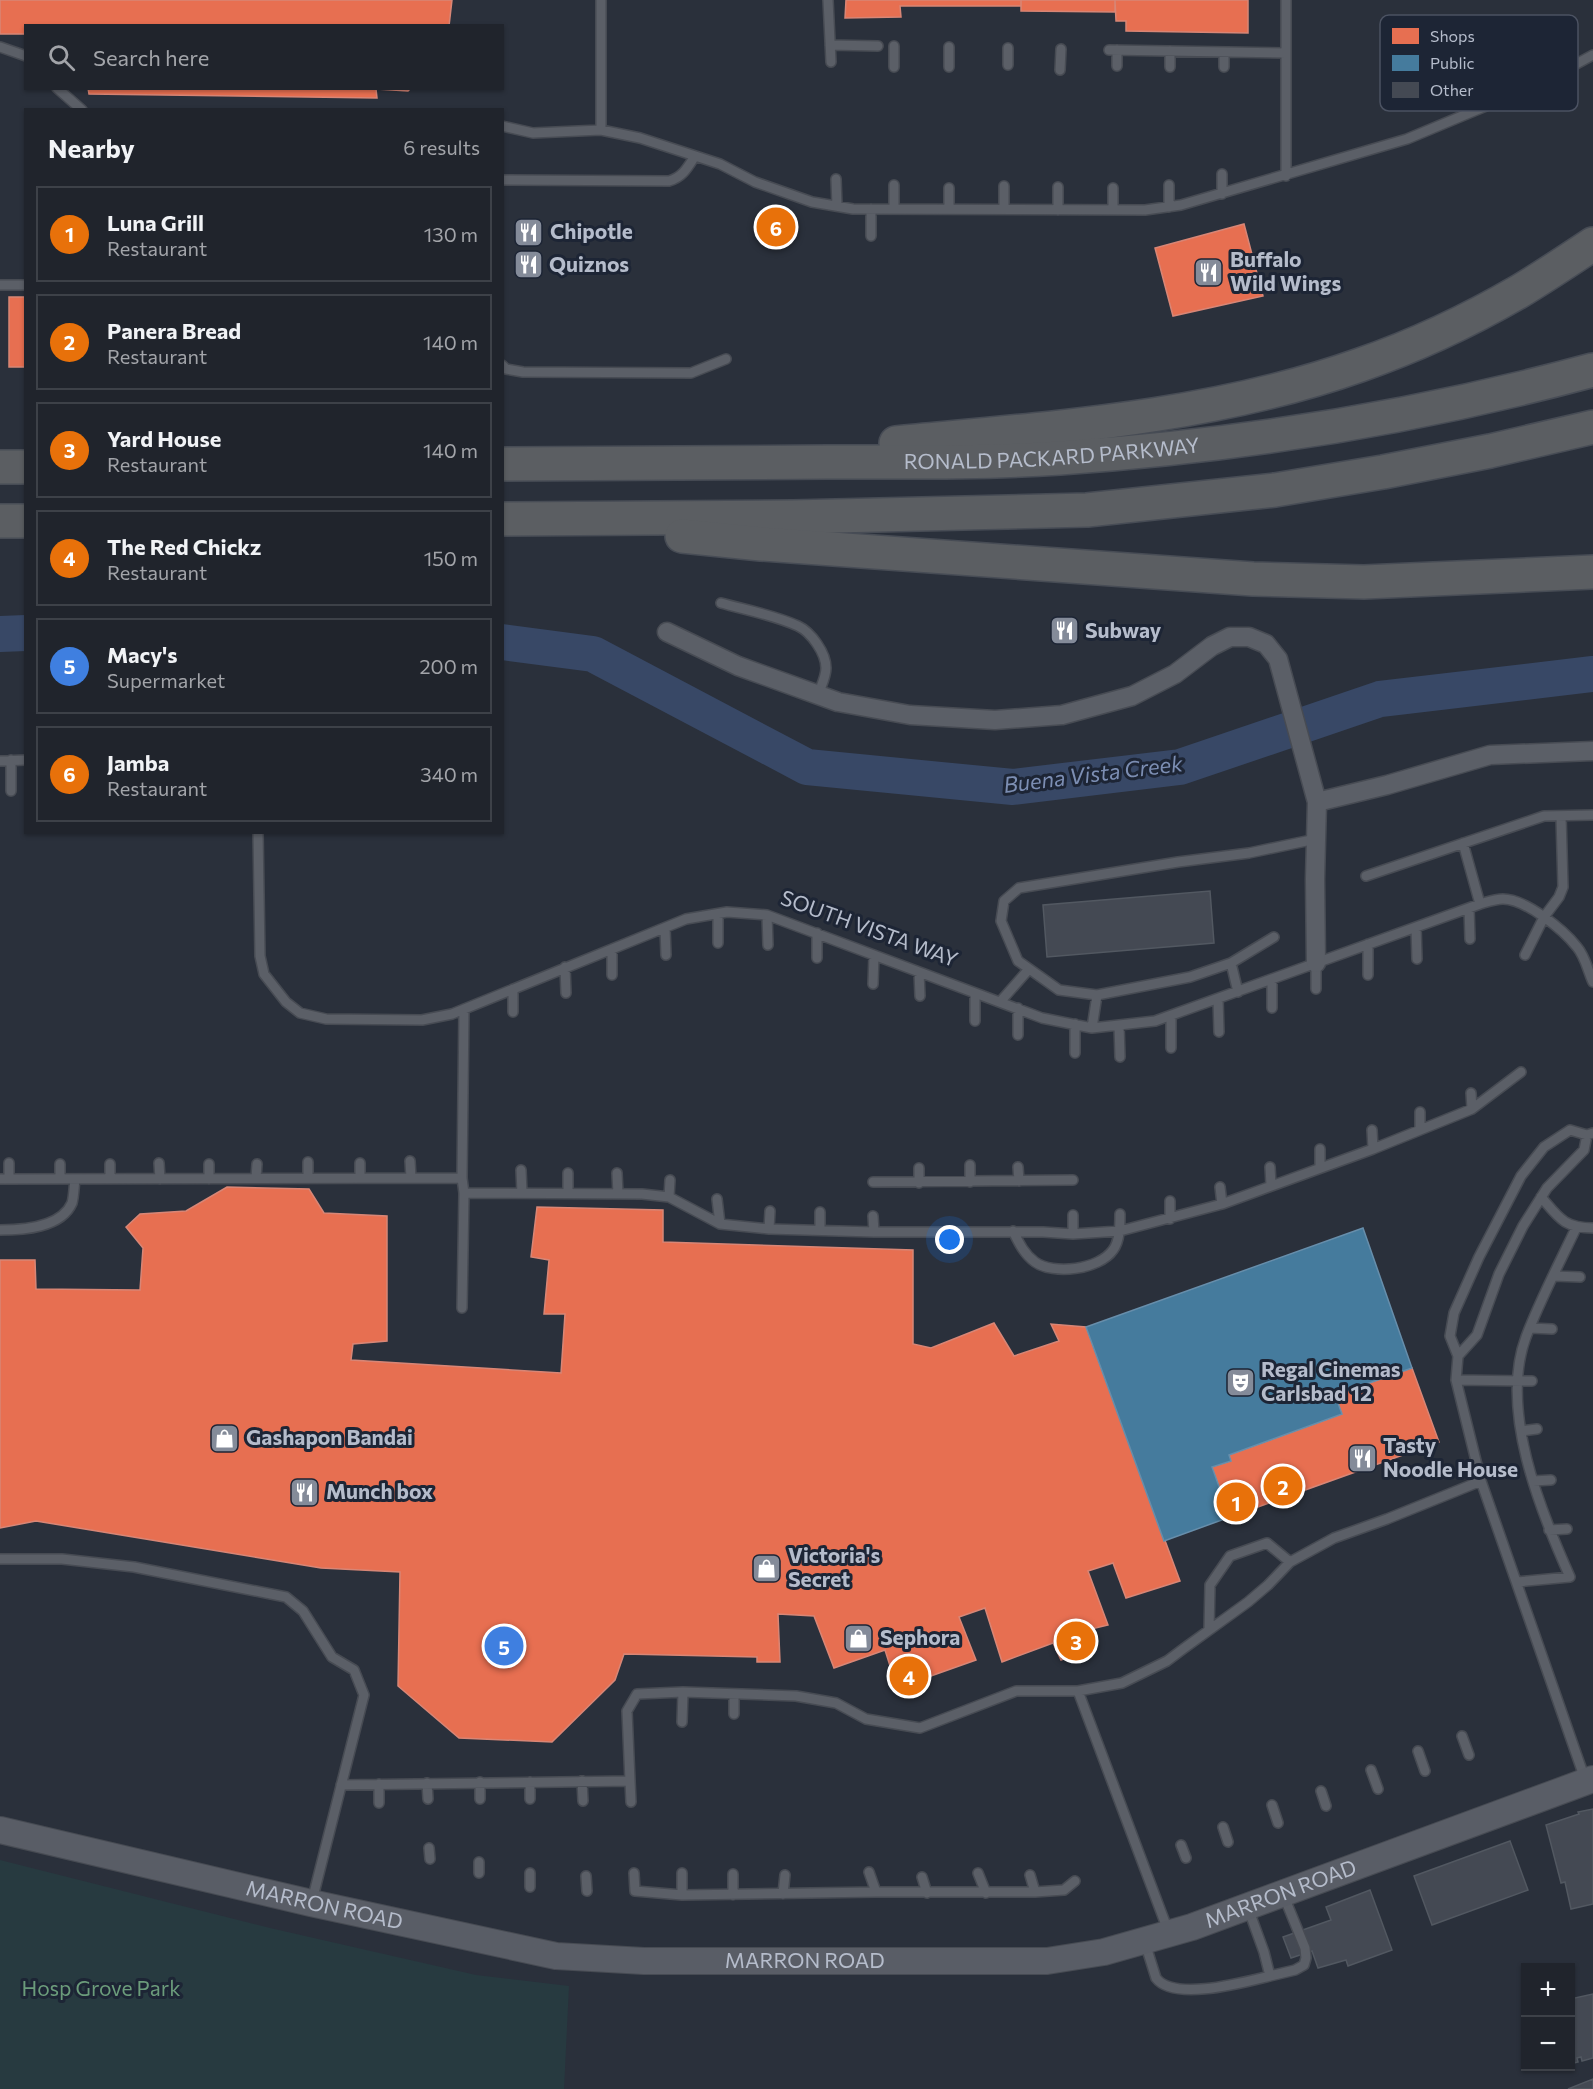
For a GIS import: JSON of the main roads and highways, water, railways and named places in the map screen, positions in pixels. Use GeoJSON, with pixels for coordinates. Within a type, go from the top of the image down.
{"type":"FeatureCollection","features":[{"type":"Feature","properties":{"kind":"highway"},"geometry":{"type":"LineString","coordinates":[[688,463],[1116,421],[1222,402],[1306,382],[1360,365],[1472,317],[1519,291],[1593,244]]}},
{"type":"Feature","properties":{"kind":"highway","name":"RONALD PACKARD PARKWAY"},"geometry":{"type":"LineString","coordinates":[[504,464],[955,462],[1058,458],[1152,450],[1248,440],[1386,418],[1523,389],[1593,370]]}},
{"type":"Feature","properties":{"kind":"highway"},"geometry":{"type":"LineString","coordinates":[[511,519],[804,517],[1088,510],[1275,490],[1490,451],[1593,427]]}},
{"type":"Feature","properties":{"kind":"highway"},"geometry":{"type":"LineString","coordinates":[[0,467],[24,467]]}},
{"type":"Feature","properties":{"kind":"highway"},"geometry":{"type":"LineString","coordinates":[[511,519],[761,544],[1253,579],[1364,582],[1593,572]]}},
{"type":"Feature","properties":{"kind":"highway"},"geometry":{"type":"LineString","coordinates":[[0,521],[24,521]]}},
{"type":"Feature","properties":{"kind":"main road","name":"MARRON ROAD"},"geometry":{"type":"LineString","coordinates":[[0,1830],[311,1903],[556,1956],[644,1961],[1047,1961],[1104,1952],[1169,1934],[1590,1780]]}},
{"type":"Feature","properties":{"kind":"waterway","name":"Buena Vista Creek"},"geometry":{"type":"LineString","coordinates":[[0,634],[24,633]]}},
{"type":"Feature","properties":{"kind":"waterway","name":"Buena Vista Creek"},"geometry":{"type":"LineString","coordinates":[[504,642],[593,654],[807,767],[1013,787],[1180,767],[1380,699],[1593,674]]}},
{"type":"Feature","properties":{"kind":"place","name":"Jamba"},"geometry":{"type":"Point","coordinates":[776,227]}},
{"type":"Feature","properties":{"kind":"place","name":"Chipotle"},"geometry":{"type":"Point","coordinates":[529,232]}},
{"type":"Feature","properties":{"kind":"place","name":"Quiznos"},"geometry":{"type":"Point","coordinates":[528,265]}},
{"type":"Feature","properties":{"kind":"place","name":"Buffalo Wild Wings"},"geometry":{"type":"Point","coordinates":[1209,272]}},
{"type":"Feature","properties":{"kind":"place","name":"Subway"},"geometry":{"type":"Point","coordinates":[1064,631]}},
{"type":"Feature","properties":{"kind":"place","name":"Regal Cinemas Carlsbad 12"},"geometry":{"type":"Point","coordinates":[1240,1382]}},
{"type":"Feature","properties":{"kind":"place","name":"Gashapon Bandai"},"geometry":{"type":"Point","coordinates":[225,1438]}},
{"type":"Feature","properties":{"kind":"place","name":"Tasty Noodle House"},"geometry":{"type":"Point","coordinates":[1362,1458]}},
{"type":"Feature","properties":{"kind":"place","name":"Panera Bread"},"geometry":{"type":"Point","coordinates":[1283,1486]}},
{"type":"Feature","properties":{"kind":"place","name":"Munch box"},"geometry":{"type":"Point","coordinates":[305,1492]}},
{"type":"Feature","properties":{"kind":"place","name":"Luna Grill"},"geometry":{"type":"Point","coordinates":[1236,1502]}},
{"type":"Feature","properties":{"kind":"place","name":"Victoria's Secret"},"geometry":{"type":"Point","coordinates":[767,1568]}},
{"type":"Feature","properties":{"kind":"place","name":"Sephora"},"geometry":{"type":"Point","coordinates":[859,1638]}},
{"type":"Feature","properties":{"kind":"place","name":"Yard House"},"geometry":{"type":"Point","coordinates":[1076,1641]}},
{"type":"Feature","properties":{"kind":"place","name":"Macy's"},"geometry":{"type":"Point","coordinates":[504,1646]}},
{"type":"Feature","properties":{"kind":"place","name":"The Red Chickz"},"geometry":{"type":"Point","coordinates":[909,1676]}},
{"type":"Feature","properties":{"kind":"park label","name":"Hosp Grove Park"},"geometry":{"type":"Point","coordinates":[101,1989]}}]}
